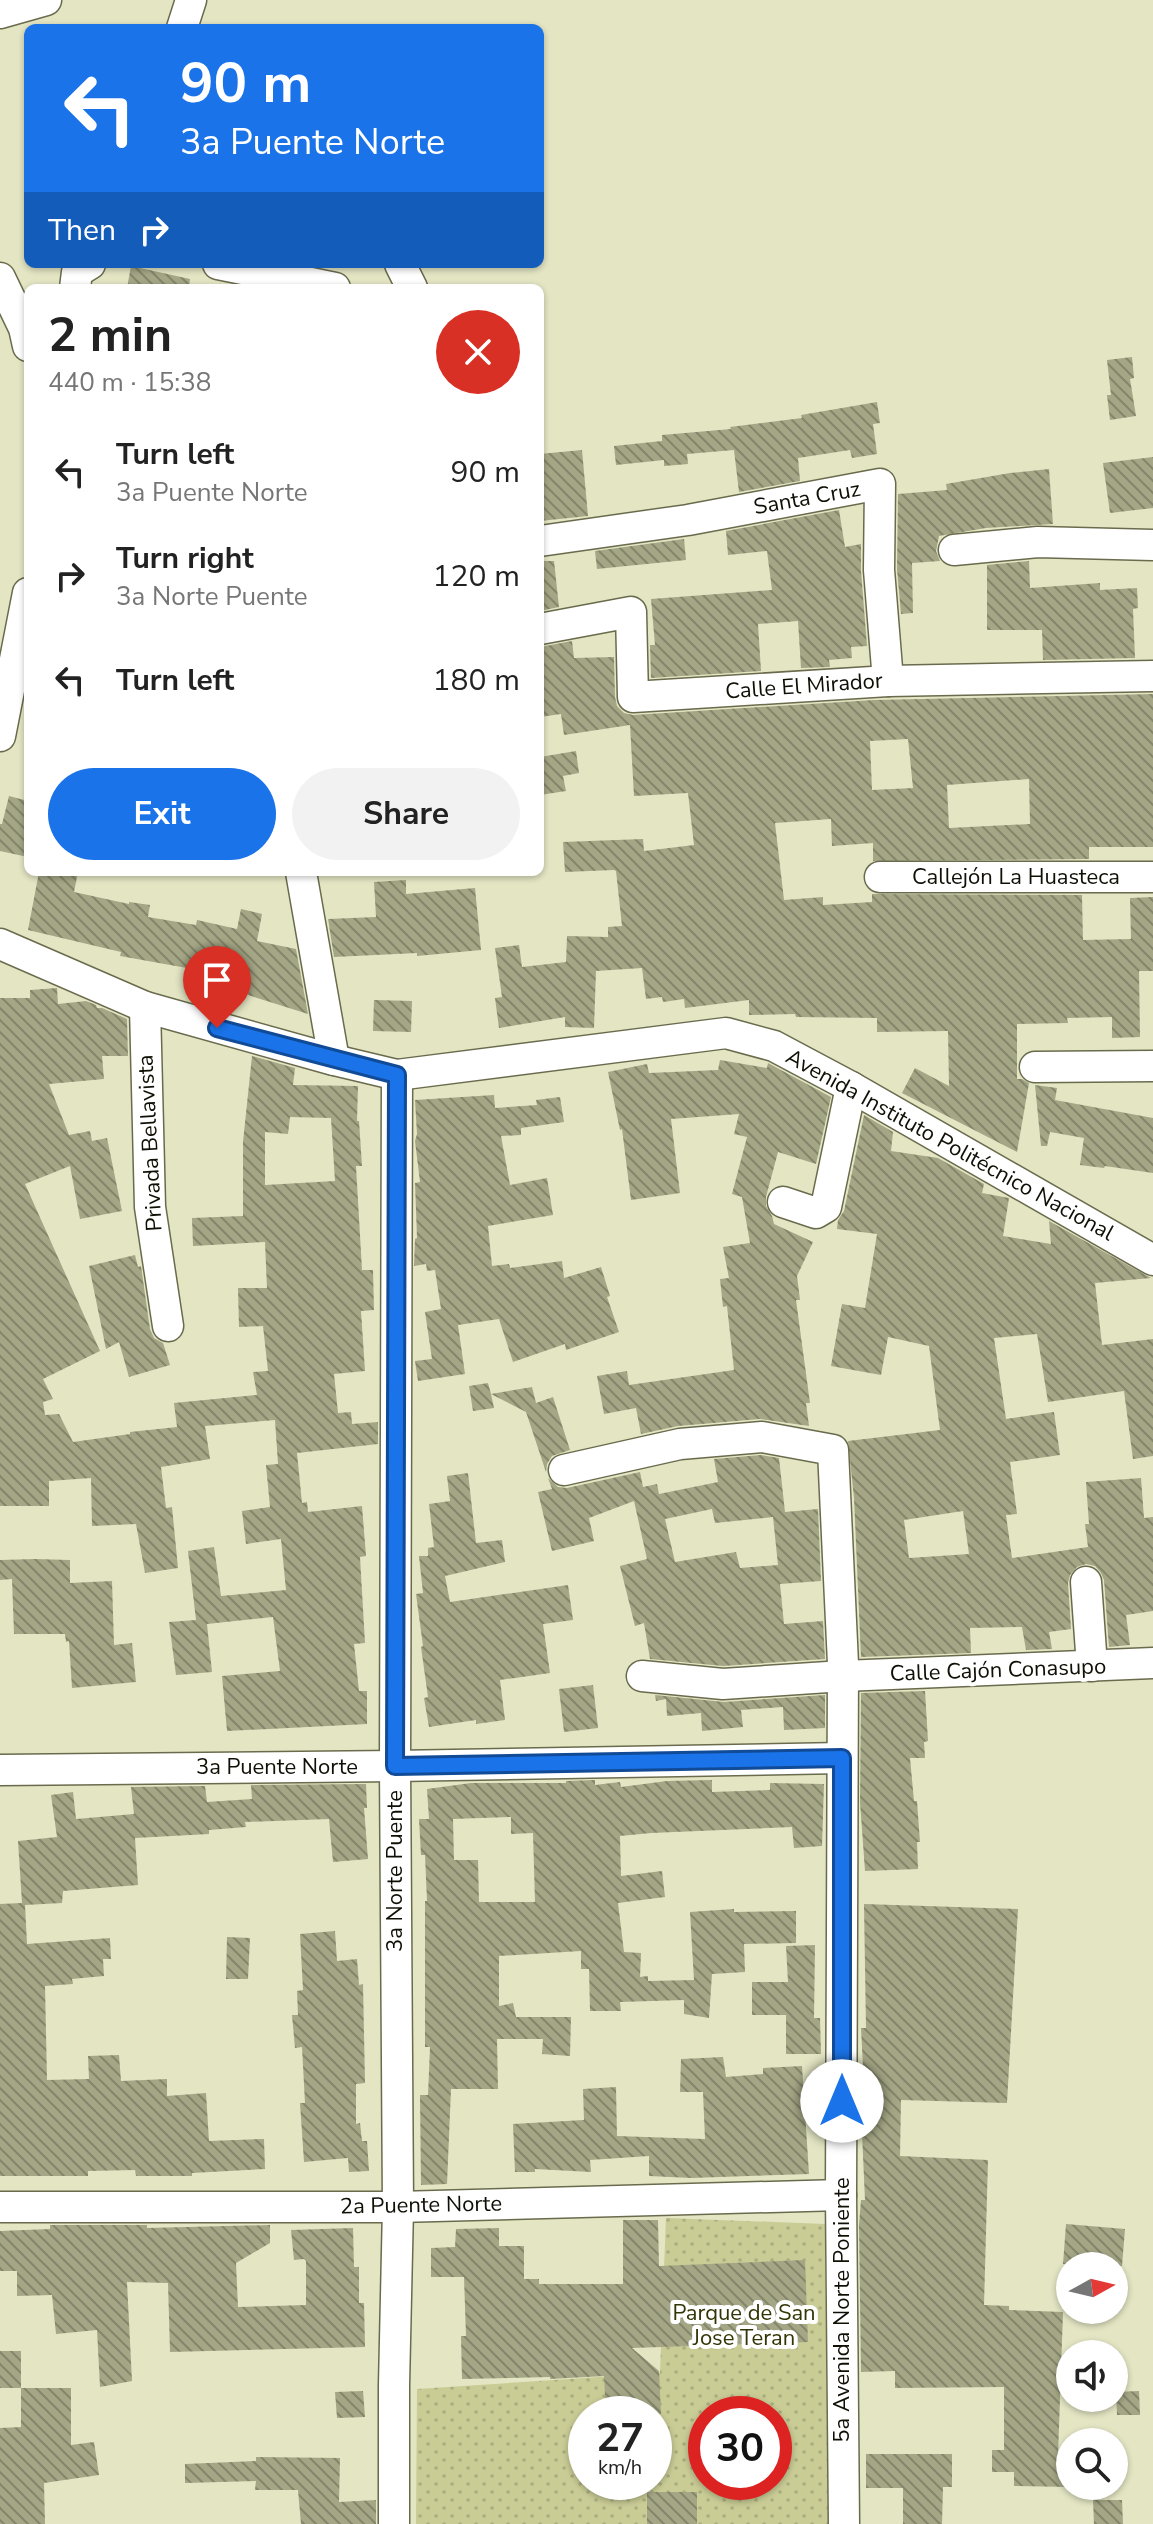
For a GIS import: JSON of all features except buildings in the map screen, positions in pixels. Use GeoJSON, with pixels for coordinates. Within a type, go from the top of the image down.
{"type":"FeatureCollection","features":[{"type":"Feature","properties":{"kind":"street"},"geometry":{"type":"LineString","coordinates":[[0,13],[46,0]]}},
{"type":"Feature","properties":{"kind":"street"},"geometry":{"type":"LineString","coordinates":[[183,24],[191,0]]}},
{"type":"Feature","properties":{"kind":"street"},"geometry":{"type":"LineString","coordinates":[[238,268],[316,284]]}},
{"type":"Feature","properties":{"kind":"street"},"geometry":{"type":"LineString","coordinates":[[0,278],[24,328]]}},
{"type":"Feature","properties":{"kind":"street","name":"Santa Cruz"},"geometry":{"type":"LineString","coordinates":[[544,540],[688,520],[880,484],[879,570],[888,681]]}},
{"type":"Feature","properties":{"kind":"street"},"geometry":{"type":"LineString","coordinates":[[954,550],[1038,542],[1153,545]]}},
{"type":"Feature","properties":{"kind":"street","name":"Calle El Mirador"},"geometry":{"type":"LineString","coordinates":[[544,628],[631,612],[633,697],[888,681],[1153,676]]}},
{"type":"Feature","properties":{"kind":"street"},"geometry":{"type":"LineString","coordinates":[[0,736],[24,613]]}},
{"type":"Feature","properties":{"kind":"street"},"geometry":{"type":"LineString","coordinates":[[302,876],[334,1060]]}},
{"type":"Feature","properties":{"kind":"street","name":"Callejón La Huasteca"},"geometry":{"type":"LineString","coordinates":[[880,877],[1153,877]]}},
{"type":"Feature","properties":{"kind":"street","name":"Avenida Instituto Politécnico Nacional"},"geometry":{"type":"LineString","coordinates":[[0,944],[145,1007],[397,1075],[726,1033],[774,1046],[1153,1260]]}},
{"type":"Feature","properties":{"kind":"street","name":"Privada Bellavista"},"geometry":{"type":"LineString","coordinates":[[145,1007],[150,1207],[168,1326]]}},
{"type":"Feature","properties":{"kind":"street"},"geometry":{"type":"LineString","coordinates":[[1035,1067],[1153,1066]]}},
{"type":"Feature","properties":{"kind":"street","name":"3a Norte Puente"},"geometry":{"type":"LineString","coordinates":[[394,2524],[398,2207],[395,1766],[397,1075]]}},
{"type":"Feature","properties":{"kind":"street"},"geometry":{"type":"LineString","coordinates":[[783,1202],[816,1213],[826,1207],[851,1087]]}},
{"type":"Feature","properties":{"kind":"street","name":"5a Avenida Norte Poniente"},"geometry":{"type":"LineString","coordinates":[[564,1470],[680,1444],[762,1437],[833,1450],[843,1670],[841,2195],[844,2524]]}},
{"type":"Feature","properties":{"kind":"street"},"geometry":{"type":"LineString","coordinates":[[1086,1582],[1092,1666]]}},
{"type":"Feature","properties":{"kind":"street","name":"Calle Cajón Conasupo"},"geometry":{"type":"LineString","coordinates":[[642,1676],[723,1684],[843,1670],[1153,1663]]}},
{"type":"Feature","properties":{"kind":"street","name":"3a Puente Norte"},"geometry":{"type":"LineString","coordinates":[[0,1770],[842,1758]]}},
{"type":"Feature","properties":{"kind":"street","name":"2a Puente Norte"},"geometry":{"type":"LineString","coordinates":[[0,2207],[398,2207],[841,2195]]}},
{"type":"Feature","properties":{"kind":"green space","name":"Parque de San Jose Teran"},"geometry":{"type":"Polygon","coordinates":[[[666,2218],[825,2224],[828,2524],[416,2524],[417,2389],[660,2373],[666,2218]]]}},
{"type":"Feature","properties":{"kind":"route"},"geometry":{"type":"LineString","coordinates":[[217,1028],[397,1075],[395,1766],[842,1758],[842,2101]]}}]}
